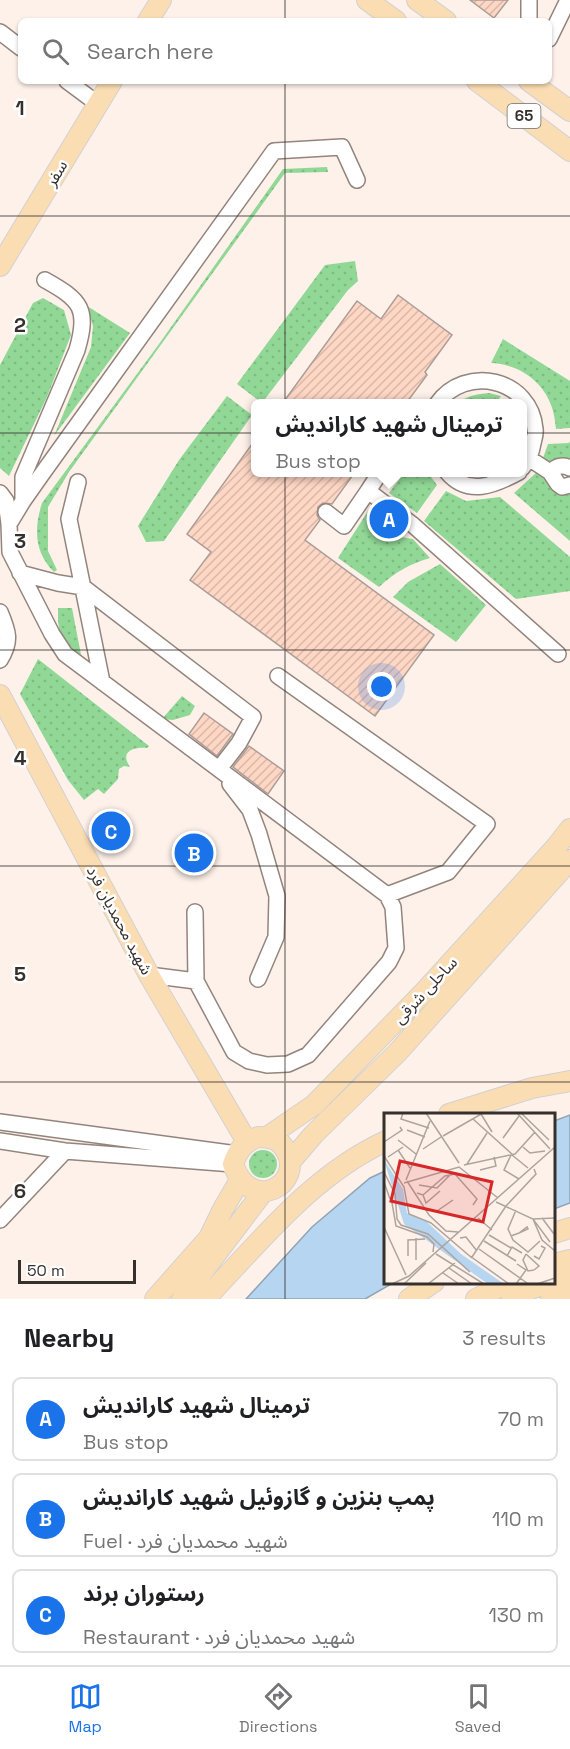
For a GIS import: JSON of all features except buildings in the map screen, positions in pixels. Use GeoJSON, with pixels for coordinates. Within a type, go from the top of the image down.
{"type":"FeatureCollection","features":[{"type":"Feature","properties":{"kind":"main road"},"geometry":{"type":"LineString","coordinates":[[150,18],[161,0]]}},
{"type":"Feature","properties":{"kind":"main road"},"geometry":{"type":"LineString","coordinates":[[367,0],[392,18]]}},
{"type":"Feature","properties":{"kind":"main road"},"geometry":{"type":"LineString","coordinates":[[417,0],[442,18]]}},
{"type":"Feature","properties":{"kind":"main road","name":"سفر"},"geometry":{"type":"LineString","coordinates":[[0,266],[110,84]]}},
{"type":"Feature","properties":{"kind":"main road","name":"65"},"geometry":{"type":"LineString","coordinates":[[481,84],[570,151]]}},
{"type":"Feature","properties":{"kind":"main road","name":"65"},"geometry":{"type":"LineString","coordinates":[[534,84],[570,111]]}},
{"type":"Feature","properties":{"kind":"main road","name":"شهید محمدیان فرد"},"geometry":{"type":"LineString","coordinates":[[0,695],[149,975],[239,1160]]}},
{"type":"Feature","properties":{"kind":"main road","name":"ساحلی شرقی"},"geometry":{"type":"LineString","coordinates":[[267,1137],[314,1105],[372,1047],[434,982],[570,829]]}},
{"type":"Feature","properties":{"kind":"main road","name":"ساحلی شرقی"},"geometry":{"type":"LineString","coordinates":[[290,1162],[314,1134],[397,1053],[570,860]]}},
{"type":"Feature","properties":{"kind":"main road"},"geometry":{"type":"LineString","coordinates":[[452,1113],[532,1088],[570,1081]]}},
{"type":"Feature","properties":{"kind":"main road"},"geometry":{"type":"LineString","coordinates":[[155,1299],[209,1238],[223,1209],[239,1160],[258,1137],[267,1137],[283,1145],[288,1153],[289,1171],[280,1186],[263,1192],[246,1186],[239,1160]]}},
{"type":"Feature","properties":{"kind":"main road"},"geometry":{"type":"LineString","coordinates":[[205,1299],[307,1194],[337,1169],[384,1142]]}},
{"type":"Feature","properties":{"kind":"main road"},"geometry":{"type":"LineString","coordinates":[[182,1299],[263,1192]]}},
{"type":"Feature","properties":{"kind":"main road"},"geometry":{"type":"LineString","coordinates":[[555,1233],[570,1228]]}},
{"type":"Feature","properties":{"kind":"main road"},"geometry":{"type":"LineString","coordinates":[[555,1264],[570,1260]]}},
{"type":"Feature","properties":{"kind":"main road"},"geometry":{"type":"LineString","coordinates":[[555,1280],[570,1276]]}},
{"type":"Feature","properties":{"kind":"main road"},"geometry":{"type":"LineString","coordinates":[[409,1299],[431,1284]]}},
{"type":"Feature","properties":{"kind":"main road"},"geometry":{"type":"LineString","coordinates":[[480,1298],[539,1284]]}},
{"type":"Feature","properties":{"kind":"main road"},"geometry":{"type":"LineString","coordinates":[[551,1299],[570,1292]]}},
{"type":"Feature","properties":{"kind":"street"},"geometry":{"type":"LineString","coordinates":[[529,0],[529,18]]}},
{"type":"Feature","properties":{"kind":"street"},"geometry":{"type":"LineString","coordinates":[[552,33],[568,0]]}},
{"type":"Feature","properties":{"kind":"street"},"geometry":{"type":"LineString","coordinates":[[0,32],[18,46]]}},
{"type":"Feature","properties":{"kind":"street"},"geometry":{"type":"LineString","coordinates":[[71,84],[98,104]]}},
{"type":"Feature","properties":{"kind":"street"},"geometry":{"type":"LineString","coordinates":[[9,524],[23,501],[274,151],[342,147],[357,180]]}},
{"type":"Feature","properties":{"kind":"street"},"geometry":{"type":"LineString","coordinates":[[23,501],[23,477],[77,350],[83,330],[81,309],[73,297],[45,280]]}},
{"type":"Feature","properties":{"kind":"street"},"geometry":{"type":"LineString","coordinates":[[441,399],[456,386],[482,379],[500,382],[522,399]]}},
{"type":"Feature","properties":{"kind":"street"},"geometry":{"type":"LineString","coordinates":[[527,404],[535,429],[527,460]]}},
{"type":"Feature","properties":{"kind":"street"},"geometry":{"type":"LineString","coordinates":[[527,464],[550,472],[562,487],[570,485]]}},
{"type":"Feature","properties":{"kind":"street"},"geometry":{"type":"LineString","coordinates":[[550,472],[556,466],[562,465],[570,468]]}},
{"type":"Feature","properties":{"kind":"street"},"geometry":{"type":"LineString","coordinates":[[326,512],[344,526],[377,477]]}},
{"type":"Feature","properties":{"kind":"street"},"geometry":{"type":"LineString","coordinates":[[451,477],[478,488],[496,484],[509,477]]}},
{"type":"Feature","properties":{"kind":"street"},"geometry":{"type":"LineString","coordinates":[[78,482],[69,519],[102,681]]}},
{"type":"Feature","properties":{"kind":"street"},"geometry":{"type":"LineString","coordinates":[[368,491],[413,525],[558,654]]}},
{"type":"Feature","properties":{"kind":"street"},"geometry":{"type":"LineString","coordinates":[[0,493],[6,501],[10,552],[52,634],[65,654],[387,895],[393,907],[396,948],[389,962],[308,1055],[288,1064],[267,1065],[249,1061],[234,1052],[196,981],[195,912]]}},
{"type":"Feature","properties":{"kind":"street"},"geometry":{"type":"LineString","coordinates":[[20,573],[58,583],[83,586],[253,717],[219,770]]}},
{"type":"Feature","properties":{"kind":"street"},"geometry":{"type":"LineString","coordinates":[[0,612],[8,631],[6,651],[0,660]]}},
{"type":"Feature","properties":{"kind":"street"},"geometry":{"type":"LineString","coordinates":[[278,676],[487,824],[448,872],[387,895]]}},
{"type":"Feature","properties":{"kind":"street"},"geometry":{"type":"LineString","coordinates":[[219,770],[250,810],[277,896],[276,937],[258,979]]}},
{"type":"Feature","properties":{"kind":"street"},"geometry":{"type":"LineString","coordinates":[[149,975],[196,981]]}},
{"type":"Feature","properties":{"kind":"street"},"geometry":{"type":"LineString","coordinates":[[0,1122],[239,1160]]}},
{"type":"Feature","properties":{"kind":"street"},"geometry":{"type":"LineString","coordinates":[[0,1141],[65,1151],[239,1160]]}},
{"type":"Feature","properties":{"kind":"street"},"geometry":{"type":"LineString","coordinates":[[0,1220],[65,1151]]}},
{"type":"Feature","properties":{"kind":"green space"},"geometry":{"type":"Polygon","coordinates":[[[327,167],[328,172],[285,173],[69,472],[48,507],[48,551],[57,570],[54,572],[39,548],[37,531],[42,503],[159,344],[283,169],[327,167]]]}},
{"type":"Feature","properties":{"kind":"green space"},"geometry":{"type":"Polygon","coordinates":[[[355,261],[358,281],[348,290],[265,399],[257,399],[237,384],[325,265],[355,261]]]}},
{"type":"Feature","properties":{"kind":"green space"},"geometry":{"type":"Polygon","coordinates":[[[43,298],[64,310],[71,335],[47,397],[9,476],[0,468],[0,365],[33,303],[43,298]]]}},
{"type":"Feature","properties":{"kind":"green space"},"geometry":{"type":"Polygon","coordinates":[[[87,306],[130,333],[54,436],[91,347],[93,326],[87,306]]]}},
{"type":"Feature","properties":{"kind":"green space"},"geometry":{"type":"Polygon","coordinates":[[[503,339],[570,381],[570,428],[556,429],[551,405],[535,381],[510,366],[491,363],[503,339]]]}},
{"type":"Feature","properties":{"kind":"green space"},"geometry":{"type":"Polygon","coordinates":[[[489,393],[501,396],[499,399],[465,399],[489,393]]]}},
{"type":"Feature","properties":{"kind":"green space"},"geometry":{"type":"Polygon","coordinates":[[[227,396],[251,414],[164,541],[146,542],[138,526],[179,460],[227,396]]]}},
{"type":"Feature","properties":{"kind":"green space"},"geometry":{"type":"Polygon","coordinates":[[[570,441],[570,462],[551,466],[542,461],[548,444],[569,443],[570,441]]]}},
{"type":"Feature","properties":{"kind":"green space"},"geometry":{"type":"Polygon","coordinates":[[[537,472],[570,489],[570,541],[514,493],[537,472]]]}},
{"type":"Feature","properties":{"kind":"green space"},"geometry":{"type":"Polygon","coordinates":[[[401,477],[431,477],[437,485],[417,513],[389,493],[401,477]]]}},
{"type":"Feature","properties":{"kind":"green space"},"geometry":{"type":"Polygon","coordinates":[[[446,491],[466,501],[500,497],[570,557],[570,591],[516,599],[424,521],[446,491]]]}},
{"type":"Feature","properties":{"kind":"green space"},"geometry":{"type":"Polygon","coordinates":[[[368,511],[384,516],[400,537],[413,539],[430,558],[403,569],[379,587],[338,558],[368,511]]]}},
{"type":"Feature","properties":{"kind":"green space"},"geometry":{"type":"Polygon","coordinates":[[[440,564],[486,605],[456,642],[393,597],[408,582],[440,564]]]}},
{"type":"Feature","properties":{"kind":"green space"},"geometry":{"type":"Polygon","coordinates":[[[58,608],[72,608],[83,665],[61,639],[58,608]]]}},
{"type":"Feature","properties":{"kind":"green space"},"geometry":{"type":"Polygon","coordinates":[[[38,659],[149,746],[133,749],[127,754],[130,767],[124,766],[119,769],[118,779],[104,794],[98,789],[84,800],[68,780],[20,694],[38,659]]]}},
{"type":"Feature","properties":{"kind":"green space"},"geometry":{"type":"Polygon","coordinates":[[[182,696],[195,706],[190,715],[173,720],[162,719],[182,696]]]}},
{"type":"Feature","properties":{"kind":"green space"},"geometry":{"type":"Polygon","coordinates":[[[263,1150],[273,1154],[277,1164],[273,1174],[263,1178],[253,1174],[249,1164],[253,1154],[263,1150]]]}},
{"type":"Feature","properties":{"kind":"water"},"geometry":{"type":"Polygon","coordinates":[[[570,1115],[570,1203],[555,1209],[555,1121],[570,1115]]]}},
{"type":"Feature","properties":{"kind":"water"},"geometry":{"type":"Polygon","coordinates":[[[384,1171],[384,1284],[391,1284],[365,1299],[246,1299],[312,1227],[370,1178],[384,1171]]]}},
{"type":"Feature","properties":{"kind":"place","name":"ترمینال شهید کاراندیش"},"geometry":{"type":"Point","coordinates":[389,519]}},
{"type":"Feature","properties":{"kind":"place","name":"رستوران برند"},"geometry":{"type":"Point","coordinates":[111,831]}},
{"type":"Feature","properties":{"kind":"place","name":"پمپ بنزین و گازوئیل شهید کاراندیش"},"geometry":{"type":"Point","coordinates":[194,853]}}]}
